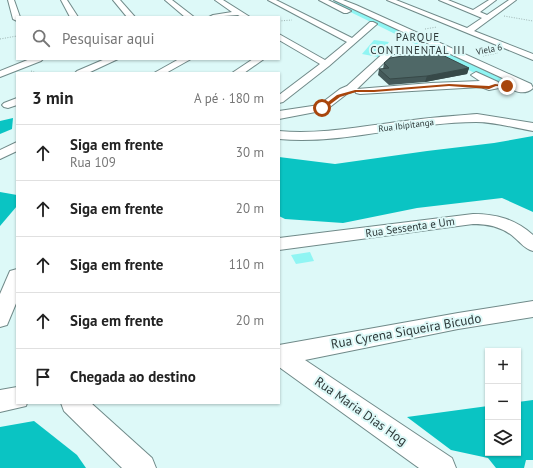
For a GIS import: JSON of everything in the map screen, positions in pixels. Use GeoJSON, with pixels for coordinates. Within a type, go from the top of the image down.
{"type":"FeatureCollection","features":[{"type":"Feature","properties":{"kind":"street"},"geometry":{"type":"LineString","coordinates":[[11,0],[16,16]]}},
{"type":"Feature","properties":{"kind":"street"},"geometry":{"type":"LineString","coordinates":[[64,0],[73,16]]}},
{"type":"Feature","properties":{"kind":"street"},"geometry":{"type":"LineString","coordinates":[[116,0],[130,16]]}},
{"type":"Feature","properties":{"kind":"street"},"geometry":{"type":"LineString","coordinates":[[168,0],[189,16]]}},
{"type":"Feature","properties":{"kind":"street"},"geometry":{"type":"LineString","coordinates":[[218,0],[243,15]]}},
{"type":"Feature","properties":{"kind":"street"},"geometry":{"type":"LineString","coordinates":[[271,0],[352,41]]}},
{"type":"Feature","properties":{"kind":"street"},"geometry":{"type":"LineString","coordinates":[[325,0],[355,16]]}},
{"type":"Feature","properties":{"kind":"street"},"geometry":{"type":"LineString","coordinates":[[337,0],[354,6],[428,52],[392,51]]}},
{"type":"Feature","properties":{"kind":"street"},"geometry":{"type":"LineString","coordinates":[[390,0],[515,50],[533,54]]}},
{"type":"Feature","properties":{"kind":"street"},"geometry":{"type":"LineString","coordinates":[[442,0],[490,16]]}},
{"type":"Feature","properties":{"kind":"street"},"geometry":{"type":"LineString","coordinates":[[475,12],[493,0]]}},
{"type":"Feature","properties":{"kind":"street"},"geometry":{"type":"LineString","coordinates":[[468,31],[513,0]]}},
{"type":"Feature","properties":{"kind":"street"},"geometry":{"type":"LineString","coordinates":[[228,16],[243,15]]}},
{"type":"Feature","properties":{"kind":"street"},"geometry":{"type":"LineString","coordinates":[[280,101],[326,64],[370,23],[405,38],[466,59],[522,87]]}},
{"type":"Feature","properties":{"kind":"street"},"geometry":{"type":"LineString","coordinates":[[280,113],[322,108],[338,96],[358,87],[405,38]]}},
{"type":"Feature","properties":{"kind":"street"},"geometry":{"type":"LineString","coordinates":[[282,41],[326,64]]}},
{"type":"Feature","properties":{"kind":"street"},"geometry":{"type":"LineString","coordinates":[[0,74],[34,60]]}},
{"type":"Feature","properties":{"kind":"street"},"geometry":{"type":"LineString","coordinates":[[82,72],[111,60]]}},
{"type":"Feature","properties":{"kind":"street"},"geometry":{"type":"LineString","coordinates":[[161,72],[184,60]]}},
{"type":"Feature","properties":{"kind":"street"},"geometry":{"type":"LineString","coordinates":[[239,72],[257,60]]}},
{"type":"Feature","properties":{"kind":"street"},"geometry":{"type":"LineString","coordinates":[[358,87],[382,90],[462,85],[484,82],[522,87]]}},
{"type":"Feature","properties":{"kind":"street","name":"Rua Ibipitanga"},"geometry":{"type":"LineString","coordinates":[[280,135],[300,138],[414,123],[477,118],[533,127]]}},
{"type":"Feature","properties":{"kind":"street"},"geometry":{"type":"LineString","coordinates":[[0,155],[16,147]]}},
{"type":"Feature","properties":{"kind":"street","name":"Rua Sessenta e Um"},"geometry":{"type":"LineString","coordinates":[[280,244],[488,218],[502,221],[514,228],[533,245]]}},
{"type":"Feature","properties":{"kind":"street"},"geometry":{"type":"LineString","coordinates":[[0,319],[16,279]]}},
{"type":"Feature","properties":{"kind":"street","name":"Rua Cyrena Siqueira Bicudo"},"geometry":{"type":"LineString","coordinates":[[280,355],[458,321],[533,309]]}},
{"type":"Feature","properties":{"kind":"street","name":"Rua Maria Dias Hog"},"geometry":{"type":"LineString","coordinates":[[280,356],[442,468]]}},
{"type":"Feature","properties":{"kind":"street"},"geometry":{"type":"LineString","coordinates":[[0,401],[16,398]]}},
{"type":"Feature","properties":{"kind":"street"},"geometry":{"type":"LineString","coordinates":[[74,404],[142,468]]}},
{"type":"Feature","properties":{"kind":"path"},"geometry":{"type":"LineString","coordinates":[[490,16],[533,21]]}},
{"type":"Feature","properties":{"kind":"path"},"geometry":{"type":"LineString","coordinates":[[405,38],[452,25]]}},
{"type":"Feature","properties":{"kind":"path"},"geometry":{"type":"LineString","coordinates":[[0,39],[16,36]]}},
{"type":"Feature","properties":{"kind":"path","name":"Viela 6"},"geometry":{"type":"LineString","coordinates":[[466,59],[515,50]]}},
{"type":"Feature","properties":{"kind":"shaded area"},"geometry":{"type":"Polygon","coordinates":[[[338,1],[509,82],[509,84],[501,85],[495,83],[330,2],[338,1]]]}},
{"type":"Feature","properties":{"kind":"shaded area"},"geometry":{"type":"Polygon","coordinates":[[[374,40],[389,42],[378,57],[362,54],[374,40]]]}},
{"type":"Feature","properties":{"kind":"shaded area"},"geometry":{"type":"Polygon","coordinates":[[[13,118],[12,129],[0,134],[0,121],[13,118]]]}},
{"type":"Feature","properties":{"kind":"shaded area"},"geometry":{"type":"Polygon","coordinates":[[[533,136],[533,212],[502,198],[417,208],[343,223],[285,219],[280,216],[280,157],[335,164],[494,143],[533,136]]]}},
{"type":"Feature","properties":{"kind":"shaded area"},"geometry":{"type":"Polygon","coordinates":[[[0,192],[16,195],[16,207],[0,226],[0,192]]]}},
{"type":"Feature","properties":{"kind":"shaded area"},"geometry":{"type":"Polygon","coordinates":[[[310,252],[314,261],[296,264],[291,255],[310,252]]]}},
{"type":"Feature","properties":{"kind":"shaded area"},"geometry":{"type":"Polygon","coordinates":[[[533,400],[533,460],[526,460],[524,468],[496,468],[488,458],[451,450],[407,417],[485,406],[485,456],[521,456],[521,402],[533,400]]]}},
{"type":"Feature","properties":{"kind":"shaded area"},"geometry":{"type":"Polygon","coordinates":[[[34,421],[77,455],[86,468],[0,468],[0,427],[34,421]]]}},
{"type":"Feature","properties":{"kind":"building"},"geometry":{"type":"Polygon","coordinates":[[[430,49],[469,68],[427,76],[390,79],[379,69],[389,68],[384,63],[390,58],[409,55],[406,53],[430,49]]]}},
{"type":"Feature","properties":{"kind":"district","name":"PARQUE CONTINENTAL III"},"geometry":{"type":"Point","coordinates":[418,43]}},
{"type":"Feature","properties":{"kind":"route"},"geometry":{"type":"LineString","coordinates":[[322,108],[327,106],[338,96],[355,91],[374,91],[449,85],[478,87],[494,87],[495,85],[507,86]]}}]}
